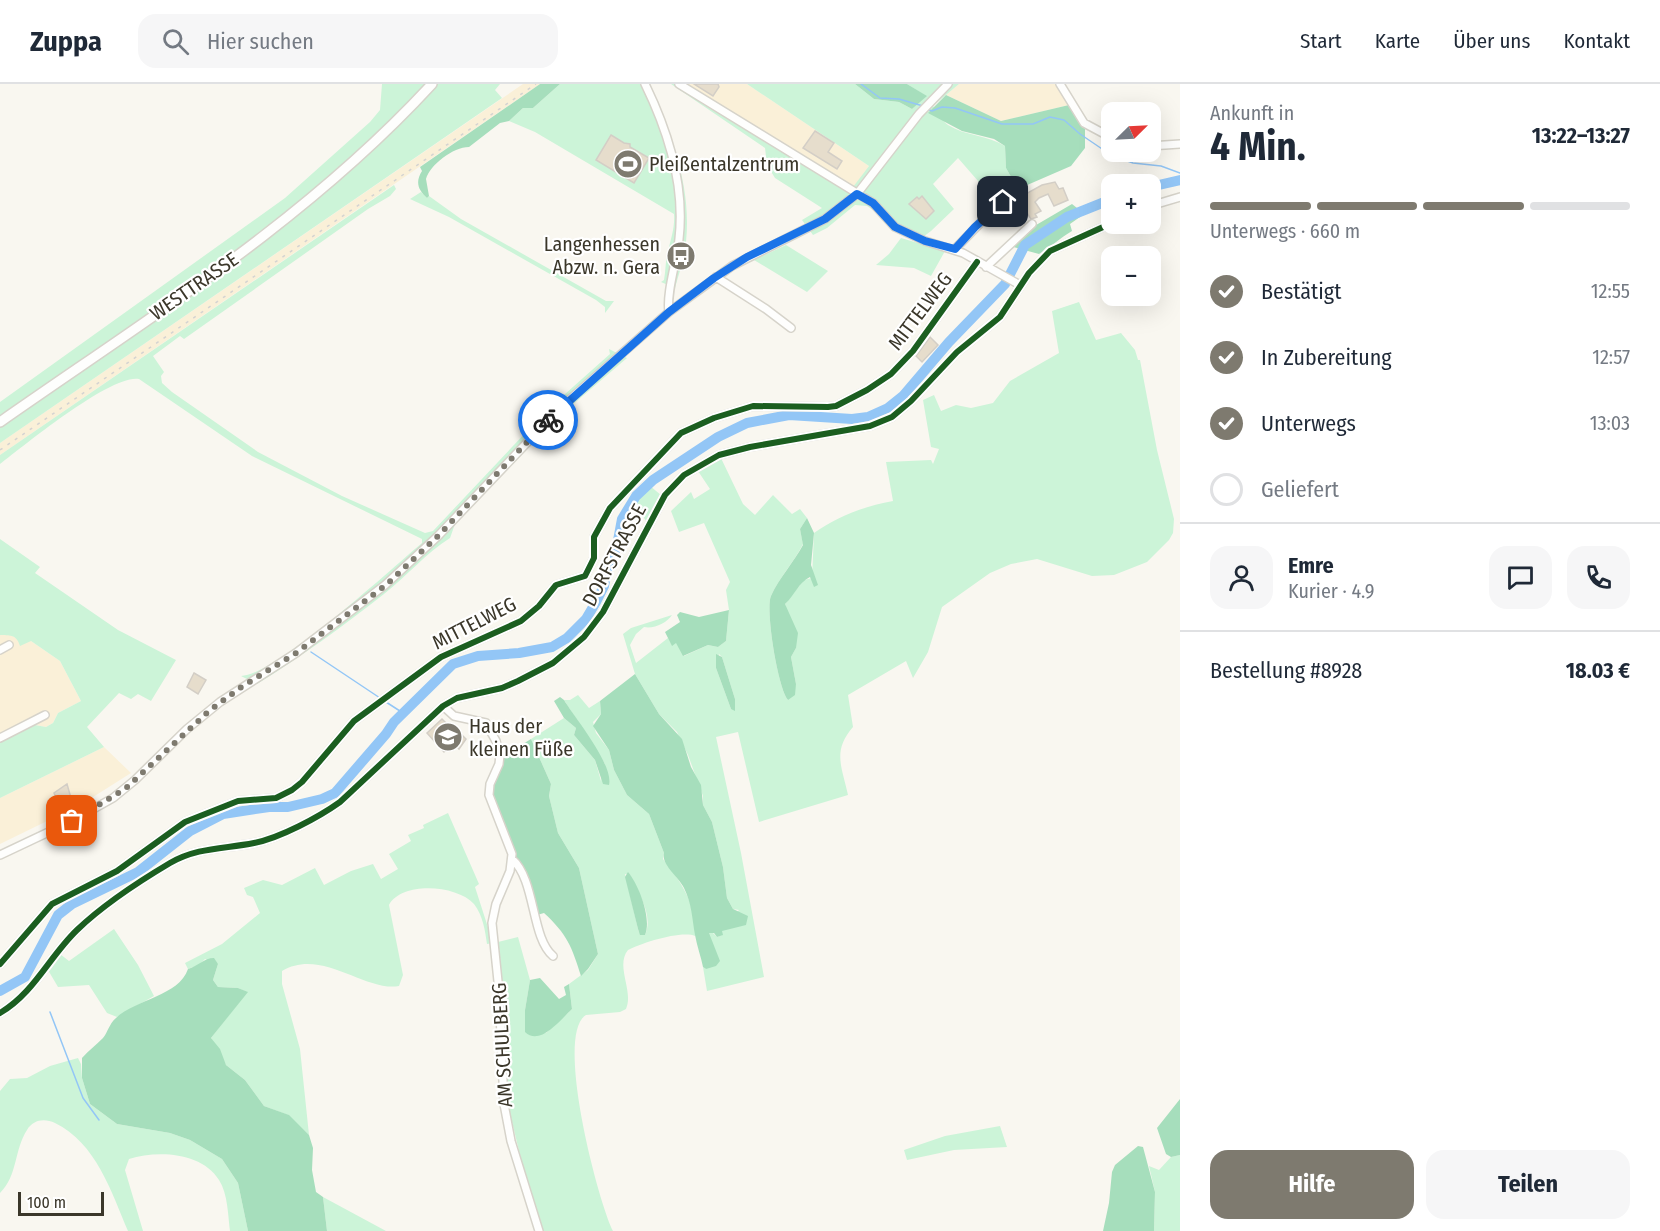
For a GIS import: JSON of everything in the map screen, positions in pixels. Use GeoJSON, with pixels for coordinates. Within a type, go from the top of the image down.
{"type":"FeatureCollection","features":[{"type":"Feature","properties":{"kind":"main road","name":"WESTTRASSE"},"geometry":{"type":"LineString","coordinates":[[0,422],[262,238],[325,187],[379,138],[431,84]]}},
{"type":"Feature","properties":{"kind":"street"},"geometry":{"type":"LineString","coordinates":[[645,84],[667,141],[679,200],[680,235],[668,299],[669,312]]}},
{"type":"Feature","properties":{"kind":"street"},"geometry":{"type":"LineString","coordinates":[[679,84],[873,203],[895,227],[925,241],[955,249],[1017,283]]}},
{"type":"Feature","properties":{"kind":"street"},"geometry":{"type":"LineString","coordinates":[[0,855],[72,821],[112,798],[135,780],[187,729],[215,707],[296,653],[386,585],[438,536],[560,408],[669,312],[716,276],[747,257],[825,219],[857,194],[919,114],[948,84]]}},
{"type":"Feature","properties":{"kind":"street"},"geometry":{"type":"LineString","coordinates":[[1060,84],[1084,123],[1101,132]]}},
{"type":"Feature","properties":{"kind":"street"},"geometry":{"type":"LineString","coordinates":[[1161,145],[1180,144]]}},
{"type":"Feature","properties":{"kind":"street","name":"MITTELWEG"},"geometry":{"type":"LineString","coordinates":[[955,249],[988,215],[1017,192]]}},
{"type":"Feature","properties":{"kind":"street"},"geometry":{"type":"LineString","coordinates":[[1161,203],[1180,197]]}},
{"type":"Feature","properties":{"kind":"street"},"geometry":{"type":"LineString","coordinates":[[986,267],[1032,224]]}},
{"type":"Feature","properties":{"kind":"street","name":"DORFSTRASSE"},"geometry":{"type":"LineString","coordinates":[[0,1013],[37,982],[77,931],[162,868],[184,856],[213,847],[270,839],[329,809],[406,743],[443,706],[457,698],[502,688],[553,663],[584,637],[603,612],[665,495],[684,475],[719,455],[750,447],[870,426],[892,417],[911,401],[957,352],[1000,317],[1017,283],[1050,252],[1101,228]]}},
{"type":"Feature","properties":{"kind":"street","name":"MITTELWEG"},"geometry":{"type":"LineString","coordinates":[[0,964],[52,904],[137,859],[170,832],[201,814],[238,801],[276,798],[292,790],[302,782],[354,721],[441,657],[521,621],[539,606],[556,585],[585,576],[594,558],[594,537],[610,508],[670,443],[686,430],[714,418],[753,406],[836,406],[891,374],[928,332],[945,303],[977,262]]}},
{"type":"Feature","properties":{"kind":"street"},"geometry":{"type":"LineString","coordinates":[[716,276],[791,328]]}},
{"type":"Feature","properties":{"kind":"street"},"geometry":{"type":"LineString","coordinates":[[0,650],[9,645]]}},
{"type":"Feature","properties":{"kind":"street"},"geometry":{"type":"LineString","coordinates":[[443,706],[454,716],[483,721],[496,741],[499,761],[490,784],[489,795],[511,850],[512,859],[517,864],[528,889],[546,947],[553,956]]}},
{"type":"Feature","properties":{"kind":"street"},"geometry":{"type":"LineString","coordinates":[[0,738],[45,715]]}},
{"type":"Feature","properties":{"kind":"street","name":"AM SCHULBERG"},"geometry":{"type":"LineString","coordinates":[[512,859],[510,871],[496,904],[492,923],[500,991],[504,1096],[511,1141],[539,1231]]}},
{"type":"Feature","properties":{"kind":"shaded area"},"geometry":{"type":"Polygon","coordinates":[[[523,84],[540,84],[0,455],[0,443],[523,84]]]}},
{"type":"Feature","properties":{"kind":"shaded area"},"geometry":{"type":"Polygon","coordinates":[[[678,84],[747,84],[869,166],[854,187],[769,142],[678,84]]]}},
{"type":"Feature","properties":{"kind":"shaded area"},"geometry":{"type":"Polygon","coordinates":[[[959,84],[1058,84],[1069,105],[1001,121],[946,95],[959,84]]]}},
{"type":"Feature","properties":{"kind":"shaded area"},"geometry":{"type":"Polygon","coordinates":[[[8,633],[18,639],[31,641],[60,661],[81,701],[58,713],[53,723],[46,727],[35,725],[0,742],[0,635],[8,633]]]}},
{"type":"Feature","properties":{"kind":"shaded area"},"geometry":{"type":"Polygon","coordinates":[[[104,747],[131,773],[82,804],[0,844],[0,798],[104,747]]]}},
{"type":"Feature","properties":{"kind":"green space"},"geometry":{"type":"Polygon","coordinates":[[[382,84],[500,84],[495,90],[502,98],[0,443],[0,402],[285,198],[370,122],[380,110],[382,84]]]}},
{"type":"Feature","properties":{"kind":"green space"},"geometry":{"type":"Polygon","coordinates":[[[540,84],[560,84],[533,108],[523,108],[509,121],[500,123],[469,147],[449,153],[428,174],[426,179],[429,196],[427,198],[424,195],[418,186],[422,171],[420,167],[540,84]]]}},
{"type":"Feature","properties":{"kind":"green space","name":"Pleißentalzentrum"},"geometry":{"type":"Polygon","coordinates":[[[560,84],[649,84],[672,141],[686,200],[685,248],[675,288],[661,282],[664,280],[674,214],[535,132],[509,121],[523,108],[533,108],[560,84]]]}},
{"type":"Feature","properties":{"kind":"green space"},"geometry":{"type":"Polygon","coordinates":[[[671,84],[678,84],[769,142],[853,187],[869,166],[747,84],[855,84],[874,99],[899,102],[912,109],[926,96],[907,84],[959,84],[933,106],[942,119],[955,129],[1005,146],[1006,168],[1018,189],[998,204],[958,158],[933,184],[954,209],[923,237],[893,222],[881,205],[873,210],[867,206],[855,205],[827,228],[813,235],[802,220],[822,208],[775,178],[767,165],[765,148],[671,84]]]}},
{"type":"Feature","properties":{"kind":"green space"},"geometry":{"type":"Polygon","coordinates":[[[855,84],[907,84],[927,96],[912,109],[899,102],[874,99],[855,84]]]}},
{"type":"Feature","properties":{"kind":"green space"},"geometry":{"type":"Polygon","coordinates":[[[946,95],[1001,121],[1069,105],[1085,129],[1085,148],[1071,166],[1018,189],[1006,168],[1005,146],[994,139],[962,131],[928,113],[946,95]]]}},
{"type":"Feature","properties":{"kind":"green space"},"geometry":{"type":"Polygon","coordinates":[[[394,185],[396,189],[390,196],[368,209],[184,339],[180,336],[153,356],[164,372],[161,376],[162,383],[258,452],[342,496],[425,533],[433,531],[546,411],[610,354],[609,349],[627,358],[556,419],[455,524],[450,538],[353,618],[257,684],[241,676],[258,671],[280,659],[305,641],[422,543],[422,539],[252,456],[139,379],[126,380],[89,399],[68,412],[0,464],[0,455],[394,185]]]}},
{"type":"Feature","properties":{"kind":"green space"},"geometry":{"type":"Polygon","coordinates":[[[421,192],[461,219],[606,301],[614,301],[605,313],[605,307],[596,300],[449,217],[410,199],[421,192]]]}},
{"type":"Feature","properties":{"kind":"green space"},"geometry":{"type":"Polygon","coordinates":[[[1072,204],[1077,208],[1080,217],[1070,224],[1072,231],[1039,254],[1010,246],[1031,228],[1072,204]]]}},
{"type":"Feature","properties":{"kind":"green space"},"geometry":{"type":"Polygon","coordinates":[[[901,238],[945,251],[931,276],[914,268],[876,265],[889,254],[901,238]]]}},
{"type":"Feature","properties":{"kind":"green space"},"geometry":{"type":"Polygon","coordinates":[[[786,245],[828,271],[807,292],[754,260],[786,245]]]}},
{"type":"Feature","properties":{"kind":"green space"},"geometry":{"type":"Polygon","coordinates":[[[1079,302],[1096,340],[1121,333],[1135,350],[1140,360],[1157,450],[1174,519],[1173,533],[1147,562],[1114,575],[1092,576],[1037,559],[1011,564],[990,573],[942,607],[928,652],[913,678],[906,661],[848,695],[853,727],[843,744],[840,760],[848,795],[759,822],[738,732],[716,737],[764,977],[707,991],[703,967],[706,969],[709,933],[717,937],[722,935],[721,931],[739,910],[733,909],[727,898],[723,867],[712,822],[703,805],[703,796],[688,755],[677,732],[659,714],[635,674],[623,634],[631,628],[672,615],[664,623],[644,627],[636,634],[630,645],[636,663],[668,638],[672,645],[676,642],[684,656],[708,645],[718,647],[726,641],[729,610],[726,590],[730,582],[704,523],[679,532],[671,511],[691,492],[694,499],[710,489],[696,468],[720,456],[743,504],[755,515],[773,495],[792,514],[800,509],[807,518],[800,529],[803,544],[774,589],[770,604],[771,632],[777,666],[788,700],[796,684],[791,657],[796,648],[785,604],[804,580],[812,578],[814,533],[852,512],[893,501],[886,462],[931,460],[933,464],[939,449],[931,447],[923,400],[934,395],[941,411],[956,405],[971,408],[993,403],[1010,381],[1059,353],[1052,311],[1079,302]],[[719,654],[716,668],[731,709],[735,699],[722,657],[719,654]]]}},
{"type":"Feature","properties":{"kind":"green space"},"geometry":{"type":"Polygon","coordinates":[[[650,486],[661,495],[647,522],[635,506],[638,498],[650,486]]]}},
{"type":"Feature","properties":{"kind":"green space"},"geometry":{"type":"Polygon","coordinates":[[[807,518],[814,533],[811,565],[818,585],[814,587],[810,577],[802,582],[785,604],[798,633],[796,648],[791,657],[796,684],[795,695],[788,700],[777,666],[771,632],[770,604],[774,589],[803,545],[800,529],[807,518]]]}},
{"type":"Feature","properties":{"kind":"green space"},"geometry":{"type":"Polygon","coordinates":[[[0,539],[40,567],[35,573],[118,630],[176,660],[151,701],[138,694],[131,699],[119,693],[87,727],[104,747],[0,798],[0,742],[35,725],[46,727],[53,723],[58,713],[81,701],[60,661],[31,641],[20,646],[14,637],[0,635],[0,539]]]}},
{"type":"Feature","properties":{"kind":"green space"},"geometry":{"type":"Polygon","coordinates":[[[729,610],[726,641],[718,647],[708,645],[683,656],[676,643],[672,646],[665,632],[680,622],[677,615],[680,612],[699,617],[729,610]]]}},
{"type":"Feature","properties":{"kind":"green space"},"geometry":{"type":"Polygon","coordinates":[[[716,654],[722,657],[735,699],[735,711],[731,709],[716,668],[716,654]]]}},
{"type":"Feature","properties":{"kind":"green space"},"geometry":{"type":"Polygon","coordinates":[[[635,674],[659,714],[682,739],[691,767],[701,785],[703,805],[712,822],[723,867],[727,898],[733,909],[748,916],[746,925],[722,931],[723,935],[717,937],[714,933],[709,933],[720,961],[716,966],[706,969],[703,967],[687,894],[665,862],[664,853],[649,814],[627,795],[614,770],[609,750],[593,726],[601,714],[600,701],[635,674]]]}},
{"type":"Feature","properties":{"kind":"green space"},"geometry":{"type":"Polygon","coordinates":[[[578,695],[589,708],[600,701],[601,714],[593,722],[596,733],[609,750],[614,770],[627,795],[649,814],[664,853],[663,859],[686,894],[695,924],[695,936],[672,936],[628,950],[623,963],[628,994],[626,1009],[620,1012],[586,1015],[577,1029],[575,1053],[582,1119],[598,1187],[613,1231],[543,1231],[528,1188],[507,1101],[503,996],[498,942],[518,937],[530,980],[525,1010],[525,1032],[546,1033],[572,1009],[569,984],[588,970],[598,954],[579,868],[558,833],[549,796],[551,784],[531,739],[564,718],[576,728],[574,735],[595,760],[601,781],[605,764],[564,700],[570,700],[578,695]],[[625,874],[638,929],[645,935],[648,920],[646,912],[630,875],[625,874]]]}},
{"type":"Feature","properties":{"kind":"green space"},"geometry":{"type":"Polygon","coordinates":[[[560,697],[600,754],[609,776],[609,785],[603,784],[595,760],[574,735],[576,728],[564,718],[554,701],[560,697]]]}},
{"type":"Feature","properties":{"kind":"green space"},"geometry":{"type":"Polygon","coordinates":[[[531,739],[551,784],[549,796],[558,833],[579,868],[598,954],[581,976],[563,935],[544,913],[537,915],[490,795],[500,758],[531,739]]]}},
{"type":"Feature","properties":{"kind":"green space"},"geometry":{"type":"Polygon","coordinates":[[[448,813],[479,884],[475,887],[493,943],[487,944],[480,913],[466,898],[443,890],[417,889],[396,897],[389,905],[403,975],[399,986],[372,983],[312,964],[297,965],[282,971],[282,984],[300,1049],[309,1135],[288,1115],[264,1106],[245,1080],[226,1065],[211,1038],[247,992],[238,988],[218,987],[213,980],[218,964],[205,959],[199,965],[188,969],[185,963],[222,944],[260,913],[253,897],[247,895],[244,888],[263,880],[282,885],[315,868],[324,885],[351,871],[373,864],[381,879],[398,869],[389,854],[411,841],[408,835],[448,813]]]}},
{"type":"Feature","properties":{"kind":"green space"},"geometry":{"type":"Polygon","coordinates":[[[628,872],[636,885],[646,911],[645,935],[640,935],[638,929],[625,877],[628,872]]]}},
{"type":"Feature","properties":{"kind":"green space"},"geometry":{"type":"Polygon","coordinates":[[[114,929],[138,965],[154,996],[117,1017],[107,1013],[89,985],[58,987],[48,970],[60,954],[69,961],[114,929]]]}},
{"type":"Feature","properties":{"kind":"green space"},"geometry":{"type":"Polygon","coordinates":[[[214,958],[218,964],[213,980],[218,987],[238,988],[248,992],[211,1038],[220,1049],[226,1065],[245,1080],[264,1106],[289,1115],[309,1135],[313,1148],[312,1170],[316,1192],[323,1197],[327,1231],[248,1231],[238,1183],[222,1159],[190,1140],[170,1133],[117,1124],[90,1104],[82,1078],[82,1058],[103,1038],[114,1020],[134,1006],[176,985],[188,969],[207,959],[214,958]]]}},
{"type":"Feature","properties":{"kind":"green space"},"geometry":{"type":"Polygon","coordinates":[[[540,978],[559,999],[566,995],[564,987],[569,984],[572,1009],[544,1034],[531,1036],[525,1032],[525,1010],[530,980],[540,978]]]}},
{"type":"Feature","properties":{"kind":"green space"},"geometry":{"type":"Polygon","coordinates":[[[78,1058],[90,1104],[117,1124],[170,1133],[190,1140],[222,1159],[238,1183],[248,1231],[230,1231],[224,1192],[219,1180],[211,1171],[190,1159],[165,1154],[129,1159],[125,1170],[143,1231],[128,1231],[92,1155],[69,1132],[47,1121],[36,1122],[27,1130],[10,1178],[0,1193],[0,1091],[10,1079],[27,1078],[50,1066],[78,1058]]]}},
{"type":"Feature","properties":{"kind":"green space"},"geometry":{"type":"Polygon","coordinates":[[[1180,1099],[1180,1155],[1171,1157],[1166,1154],[1157,1128],[1180,1099]]]}},
{"type":"Feature","properties":{"kind":"green space"},"geometry":{"type":"Polygon","coordinates":[[[1000,1126],[1007,1147],[954,1150],[907,1160],[904,1150],[945,1136],[1000,1126]]]}},
{"type":"Feature","properties":{"kind":"green space"},"geometry":{"type":"Polygon","coordinates":[[[1138,1146],[1143,1147],[1155,1192],[1154,1231],[1103,1231],[1112,1172],[1115,1165],[1138,1146]]]}},
{"type":"Feature","properties":{"kind":"green space"},"geometry":{"type":"Polygon","coordinates":[[[1180,1155],[1180,1231],[1154,1231],[1155,1192],[1149,1166],[1159,1170],[1171,1157],[1180,1155]]]}},
{"type":"Feature","properties":{"kind":"green space"},"geometry":{"type":"Polygon","coordinates":[[[323,1197],[386,1231],[327,1231],[323,1197]]]}},
{"type":"Feature","properties":{"kind":"building"},"geometry":{"type":"Polygon","coordinates":[[[694,84],[718,84],[719,87],[713,96],[694,84]]]}},
{"type":"Feature","properties":{"kind":"building"},"geometry":{"type":"Polygon","coordinates":[[[815,131],[834,143],[828,152],[842,161],[837,169],[803,148],[815,131]]]}},
{"type":"Feature","properties":{"kind":"building"},"geometry":{"type":"Polygon","coordinates":[[[611,135],[630,144],[630,147],[649,158],[634,183],[596,160],[611,135]]]}},
{"type":"Feature","properties":{"kind":"building"},"geometry":{"type":"Polygon","coordinates":[[[1055,182],[1059,189],[1063,188],[1068,200],[1054,206],[1048,194],[1039,198],[1035,202],[1041,211],[1035,214],[1037,217],[1031,219],[1019,201],[1023,199],[1022,196],[1042,185],[1055,182]]]}},
{"type":"Feature","properties":{"kind":"building"},"geometry":{"type":"Polygon","coordinates":[[[922,196],[934,211],[926,219],[909,204],[922,196]]]}},
{"type":"Feature","properties":{"kind":"building"},"geometry":{"type":"Polygon","coordinates":[[[930,337],[938,345],[922,362],[916,356],[930,337]]]}},
{"type":"Feature","properties":{"kind":"building"},"geometry":{"type":"Polygon","coordinates":[[[194,673],[206,680],[198,694],[187,687],[194,673]]]}},
{"type":"Feature","properties":{"kind":"building","name":"Haus der kleinen Füße"},"geometry":{"type":"Polygon","coordinates":[[[442,719],[457,734],[459,732],[466,739],[459,749],[453,743],[444,752],[427,733],[442,719]]]}},
{"type":"Feature","properties":{"kind":"building"},"geometry":{"type":"Polygon","coordinates":[[[67,784],[71,798],[67,800],[72,810],[69,812],[63,802],[59,804],[54,793],[67,784]]]}},
{"type":"Feature","properties":{"kind":"waterway"},"geometry":{"type":"LineString","coordinates":[[861,84],[880,98],[899,99],[923,106]]}},
{"type":"Feature","properties":{"kind":"waterway"},"geometry":{"type":"LineString","coordinates":[[927,109],[932,111],[942,107],[955,108],[1002,124],[1033,124],[1050,117],[1064,120],[1111,155],[1133,163],[1161,166],[1180,173]]}},
{"type":"Feature","properties":{"kind":"waterway"},"geometry":{"type":"LineString","coordinates":[[1161,184],[1180,180]]}},
{"type":"Feature","properties":{"kind":"waterway"},"geometry":{"type":"LineString","coordinates":[[0,991],[25,977],[58,915],[72,904],[138,872],[190,831],[223,814],[269,807],[288,807],[322,799],[335,793],[394,722],[453,664],[478,656],[519,653],[552,647],[567,638],[586,619],[604,586],[607,570],[617,546],[622,519],[636,496],[653,480],[718,437],[747,423],[789,415],[852,419],[868,417],[888,408],[903,396],[949,342],[1005,284],[1025,245],[1067,217],[1101,203]]}},
{"type":"Feature","properties":{"kind":"waterway"},"geometry":{"type":"LineString","coordinates":[[311,652],[380,698]]}},
{"type":"Feature","properties":{"kind":"waterway"},"geometry":{"type":"LineString","coordinates":[[386,702],[403,713]]}},
{"type":"Feature","properties":{"kind":"waterway"},"geometry":{"type":"LineString","coordinates":[[50,1012],[83,1098],[99,1120]]}},
{"type":"Feature","properties":{"kind":"railway"},"geometry":{"type":"LineString","coordinates":[[0,450],[536,84]]}},
{"type":"Feature","properties":{"kind":"cycle path"},"geometry":{"type":"LineString","coordinates":[[0,1013],[12,1005],[32,985],[67,940],[87,920],[146,878],[170,863],[191,854],[264,840],[287,832],[310,820],[340,802],[443,706],[457,698],[502,688],[553,663],[584,637],[603,612],[665,495],[684,475],[719,455],[750,447],[870,426],[892,417],[911,401],[957,352],[1000,317],[1029,273],[1050,251],[1101,228]]}},
{"type":"Feature","properties":{"kind":"cycle path"},"geometry":{"type":"LineString","coordinates":[[0,964],[52,904],[117,871],[185,822],[238,801],[276,798],[292,790],[302,782],[354,721],[441,657],[521,621],[539,606],[556,585],[585,576],[594,558],[594,537],[610,508],[681,433],[714,418],[753,406],[836,406],[891,374],[913,351],[977,262]]}},
{"type":"Feature","properties":{"kind":"way so far"},"geometry":{"type":"LineString","coordinates":[[72,821],[125,789],[209,711],[240,688],[296,653],[386,585],[438,536],[548,420]]}},
{"type":"Feature","properties":{"kind":"place","name":"Pleißentalzentrum"},"geometry":{"type":"Point","coordinates":[628,164]}},
{"type":"Feature","properties":{"kind":"place","name":"Langenhessen Abzw. n. Gera"},"geometry":{"type":"Point","coordinates":[681,256]}},
{"type":"Feature","properties":{"kind":"place","name":"Haus der kleinen Füße"},"geometry":{"type":"Point","coordinates":[448,737]}},
{"type":"Feature","properties":{"kind":"route"},"geometry":{"type":"LineString","coordinates":[[548,420],[669,312],[714,278],[747,257],[825,219],[857,194],[873,203],[895,227],[925,241],[955,249],[1003,202]]}}]}
